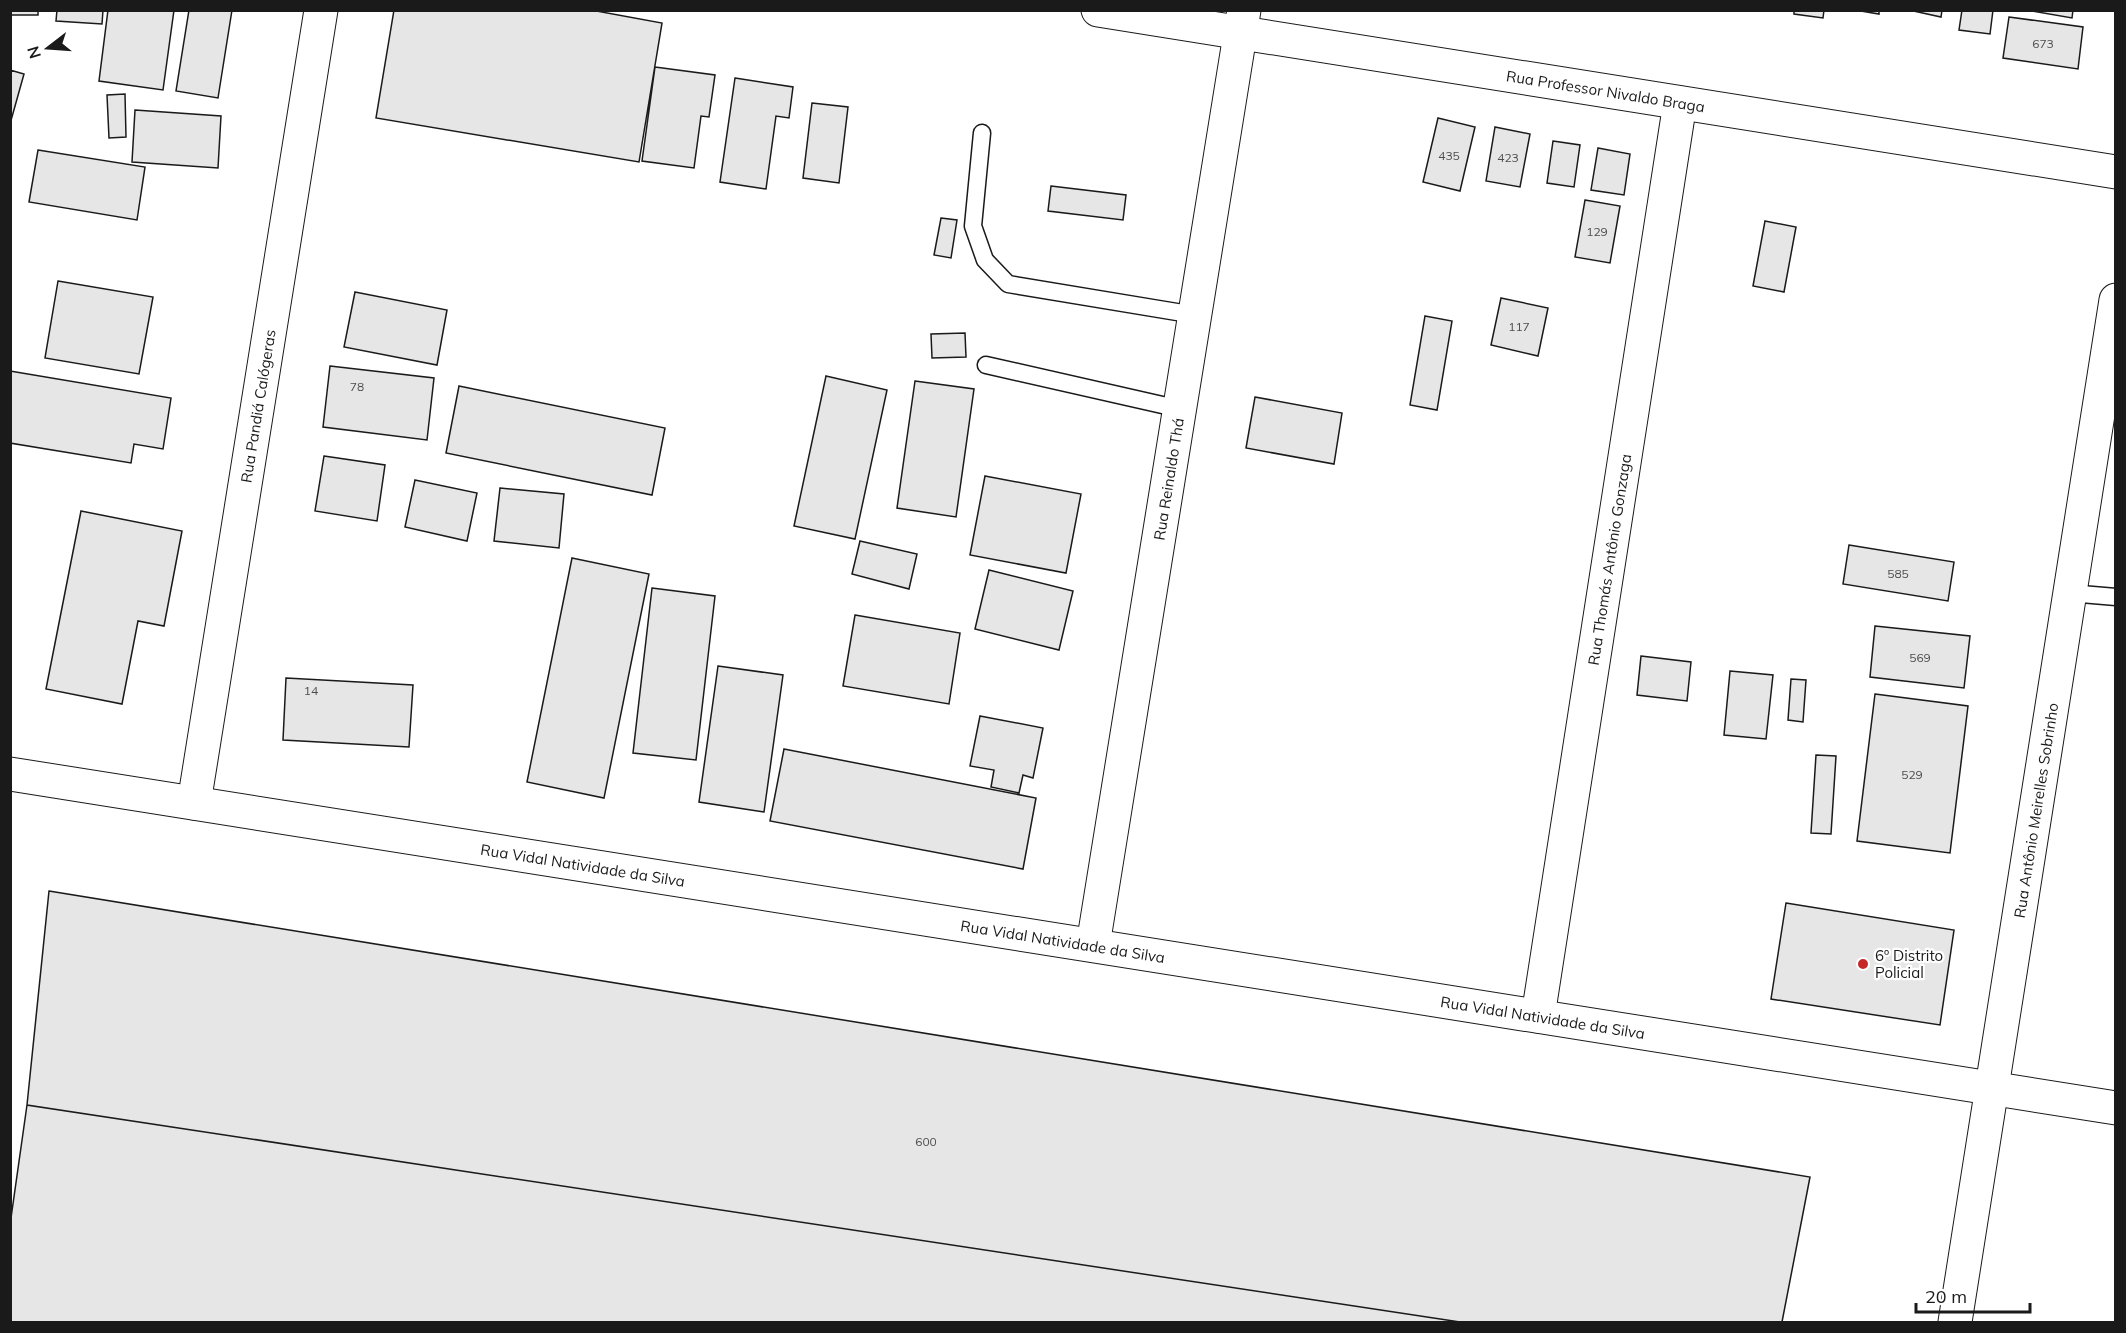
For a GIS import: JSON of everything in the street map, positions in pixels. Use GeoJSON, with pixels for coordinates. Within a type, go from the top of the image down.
{"type":"FeatureCollection","features":[{"type":"Feature","properties":{"kind":"street","name":"Rua Pandiá Calógeras"},"geometry":{"type":"LineString","coordinates":[[194,803],[321,10]]}},
{"type":"Feature","properties":{"kind":"street","name":"Rua Professor Nivaldo Braga"},"geometry":{"type":"LineString","coordinates":[[1098,10],[1242,22],[1680,103],[2115,172]]}},
{"type":"Feature","properties":{"kind":"street","name":"Rua Reinaldo Thá"},"geometry":{"type":"LineString","coordinates":[[1093,945],[1242,22]]}},
{"type":"Feature","properties":{"kind":"street","name":"Rua Thomás Antônio Gonzaga"},"geometry":{"type":"LineString","coordinates":[[1538,1016],[1680,103]]}},
{"type":"Feature","properties":{"kind":"street","name":"Rua Antônio Meirelles Sobrinho"},"geometry":{"type":"LineString","coordinates":[[1955,1323],[2115,300]]}},
{"type":"Feature","properties":{"kind":"street","name":"Rua Vidal Natividade da Silva"},"geometry":{"type":"LineString","coordinates":[[10,774],[2115,1108]]}},
{"type":"Feature","properties":{"kind":"lane"},"geometry":{"type":"LineString","coordinates":[[982,133],[973,226],[985,260],[1008,284],[1195,315]]}},
{"type":"Feature","properties":{"kind":"lane"},"geometry":{"type":"LineString","coordinates":[[986,365],[1180,409]]}},
{"type":"Feature","properties":{"kind":"lane"},"geometry":{"type":"LineString","coordinates":[[2069,593],[2115,597]]}},
{"type":"Feature","properties":{"kind":"building"},"geometry":{"type":"Polygon","coordinates":[[[10,10],[38,10],[38,15],[10,15],[10,10]]]}},
{"type":"Feature","properties":{"kind":"building"},"geometry":{"type":"Polygon","coordinates":[[[57,10],[103,10],[102,24],[56,21],[57,10]]]}},
{"type":"Feature","properties":{"kind":"building"},"geometry":{"type":"Polygon","coordinates":[[[108,10],[174,10],[163,90],[99,81],[108,10]]]}},
{"type":"Feature","properties":{"kind":"building"},"geometry":{"type":"Polygon","coordinates":[[[189,10],[232,10],[218,98],[176,91],[189,10]]]}},
{"type":"Feature","properties":{"kind":"building"},"geometry":{"type":"Polygon","coordinates":[[[394,10],[591,10],[662,23],[639,162],[376,118],[394,10]]]}},
{"type":"Feature","properties":{"kind":"building"},"geometry":{"type":"Polygon","coordinates":[[[1794,10],[1824,10],[1823,18],[1794,14],[1794,10]]]}},
{"type":"Feature","properties":{"kind":"building"},"geometry":{"type":"Polygon","coordinates":[[[1855,10],[1879,10],[1879,14],[1855,10]]]}},
{"type":"Feature","properties":{"kind":"building"},"geometry":{"type":"Polygon","coordinates":[[[1909,10],[1942,10],[1941,17],[1909,10]]]}},
{"type":"Feature","properties":{"kind":"building"},"geometry":{"type":"Polygon","coordinates":[[[1962,10],[1993,10],[1990,34],[1959,30],[1962,10]]]}},
{"type":"Feature","properties":{"kind":"building"},"geometry":{"type":"Polygon","coordinates":[[[2026,10],[2073,10],[2072,18],[2026,10]]]}},
{"type":"Feature","properties":{"kind":"building"},"geometry":{"type":"Polygon","coordinates":[[[2009,17],[2083,27],[2078,69],[2003,58],[2009,17]]]}},
{"type":"Feature","properties":{"kind":"building"},"geometry":{"type":"Polygon","coordinates":[[[655,67],[715,75],[709,117],[701,116],[694,168],[642,161],[655,67]]]}},
{"type":"Feature","properties":{"kind":"building"},"geometry":{"type":"Polygon","coordinates":[[[10,70],[24,74],[10,124],[10,70]]]}},
{"type":"Feature","properties":{"kind":"building"},"geometry":{"type":"Polygon","coordinates":[[[735,78],[793,87],[789,118],[776,116],[766,189],[720,182],[735,78]]]}},
{"type":"Feature","properties":{"kind":"building"},"geometry":{"type":"Polygon","coordinates":[[[125,94],[126,137],[109,138],[107,95],[125,94]]]}},
{"type":"Feature","properties":{"kind":"building"},"geometry":{"type":"Polygon","coordinates":[[[812,103],[848,107],[839,183],[803,178],[812,103]]]}},
{"type":"Feature","properties":{"kind":"building"},"geometry":{"type":"Polygon","coordinates":[[[135,110],[221,116],[218,168],[132,162],[135,110]]]}},
{"type":"Feature","properties":{"kind":"building"},"geometry":{"type":"Polygon","coordinates":[[[1438,118],[1475,127],[1460,191],[1423,182],[1438,118]]]}},
{"type":"Feature","properties":{"kind":"building"},"geometry":{"type":"Polygon","coordinates":[[[1495,127],[1530,134],[1520,187],[1486,181],[1495,127]]]}},
{"type":"Feature","properties":{"kind":"building"},"geometry":{"type":"Polygon","coordinates":[[[1553,141],[1580,145],[1574,187],[1547,183],[1553,141]]]}},
{"type":"Feature","properties":{"kind":"building"},"geometry":{"type":"Polygon","coordinates":[[[1598,148],[1630,154],[1624,195],[1591,190],[1598,148]]]}},
{"type":"Feature","properties":{"kind":"building"},"geometry":{"type":"Polygon","coordinates":[[[38,150],[145,167],[137,220],[29,202],[38,150]]]}},
{"type":"Feature","properties":{"kind":"building"},"geometry":{"type":"Polygon","coordinates":[[[1051,186],[1126,195],[1123,220],[1048,211],[1051,186]]]}},
{"type":"Feature","properties":{"kind":"building"},"geometry":{"type":"Polygon","coordinates":[[[1585,200],[1620,206],[1610,263],[1575,257],[1585,200]]]}},
{"type":"Feature","properties":{"kind":"building"},"geometry":{"type":"Polygon","coordinates":[[[941,218],[957,220],[951,258],[934,255],[941,218]]]}},
{"type":"Feature","properties":{"kind":"building"},"geometry":{"type":"Polygon","coordinates":[[[1765,221],[1796,227],[1784,292],[1753,286],[1765,221]]]}},
{"type":"Feature","properties":{"kind":"building"},"geometry":{"type":"Polygon","coordinates":[[[58,281],[153,297],[139,374],[45,358],[58,281]]]}},
{"type":"Feature","properties":{"kind":"building"},"geometry":{"type":"Polygon","coordinates":[[[355,292],[447,310],[437,365],[344,347],[355,292]]]}},
{"type":"Feature","properties":{"kind":"building"},"geometry":{"type":"Polygon","coordinates":[[[1501,298],[1548,308],[1538,356],[1491,345],[1501,298]]]}},
{"type":"Feature","properties":{"kind":"building"},"geometry":{"type":"Polygon","coordinates":[[[1425,316],[1452,321],[1437,410],[1410,405],[1425,316]]]}},
{"type":"Feature","properties":{"kind":"building"},"geometry":{"type":"Polygon","coordinates":[[[965,333],[966,357],[932,358],[931,334],[965,333]]]}},
{"type":"Feature","properties":{"kind":"building"},"geometry":{"type":"Polygon","coordinates":[[[330,366],[434,378],[427,440],[323,427],[330,366]]]}},
{"type":"Feature","properties":{"kind":"building"},"geometry":{"type":"Polygon","coordinates":[[[10,371],[171,398],[163,449],[134,444],[131,463],[10,443],[10,371]]]}},
{"type":"Feature","properties":{"kind":"building"},"geometry":{"type":"Polygon","coordinates":[[[826,376],[887,390],[855,539],[794,526],[826,376]]]}},
{"type":"Feature","properties":{"kind":"building"},"geometry":{"type":"Polygon","coordinates":[[[915,381],[974,389],[956,517],[897,508],[915,381]]]}},
{"type":"Feature","properties":{"kind":"building"},"geometry":{"type":"Polygon","coordinates":[[[459,386],[665,428],[652,495],[446,453],[459,386]]]}},
{"type":"Feature","properties":{"kind":"building"},"geometry":{"type":"Polygon","coordinates":[[[1255,397],[1342,413],[1334,464],[1246,448],[1255,397]]]}},
{"type":"Feature","properties":{"kind":"building"},"geometry":{"type":"Polygon","coordinates":[[[324,456],[385,465],[377,521],[315,511],[324,456]]]}},
{"type":"Feature","properties":{"kind":"building"},"geometry":{"type":"Polygon","coordinates":[[[985,476],[1081,494],[1066,573],[970,555],[985,476]]]}},
{"type":"Feature","properties":{"kind":"building"},"geometry":{"type":"Polygon","coordinates":[[[415,480],[477,493],[467,541],[405,527],[415,480]]]}},
{"type":"Feature","properties":{"kind":"building"},"geometry":{"type":"Polygon","coordinates":[[[500,488],[564,494],[559,548],[494,541],[500,488]]]}},
{"type":"Feature","properties":{"kind":"building"},"geometry":{"type":"Polygon","coordinates":[[[81,511],[182,531],[164,626],[138,621],[122,704],[46,689],[81,511]]]}},
{"type":"Feature","properties":{"kind":"building"},"geometry":{"type":"Polygon","coordinates":[[[860,541],[917,554],[909,589],[852,574],[860,541]]]}},
{"type":"Feature","properties":{"kind":"building"},"geometry":{"type":"Polygon","coordinates":[[[1849,545],[1954,562],[1948,601],[1843,584],[1849,545]]]}},
{"type":"Feature","properties":{"kind":"building"},"geometry":{"type":"Polygon","coordinates":[[[572,558],[649,574],[604,798],[527,782],[572,558]]]}},
{"type":"Feature","properties":{"kind":"building"},"geometry":{"type":"Polygon","coordinates":[[[989,570],[1073,591],[1059,650],[975,629],[989,570]]]}},
{"type":"Feature","properties":{"kind":"building"},"geometry":{"type":"Polygon","coordinates":[[[652,588],[715,596],[696,760],[633,753],[652,588]]]}},
{"type":"Feature","properties":{"kind":"building"},"geometry":{"type":"Polygon","coordinates":[[[855,615],[960,633],[949,704],[843,686],[855,615]]]}},
{"type":"Feature","properties":{"kind":"building"},"geometry":{"type":"Polygon","coordinates":[[[1875,626],[1970,636],[1964,688],[1870,677],[1875,626]]]}},
{"type":"Feature","properties":{"kind":"building"},"geometry":{"type":"Polygon","coordinates":[[[1641,656],[1691,662],[1687,701],[1637,695],[1641,656]]]}},
{"type":"Feature","properties":{"kind":"building"},"geometry":{"type":"Polygon","coordinates":[[[718,666],[783,675],[764,812],[699,802],[718,666]]]}},
{"type":"Feature","properties":{"kind":"building"},"geometry":{"type":"Polygon","coordinates":[[[1730,671],[1773,675],[1766,739],[1724,735],[1730,671]]]}},
{"type":"Feature","properties":{"kind":"building"},"geometry":{"type":"Polygon","coordinates":[[[286,678],[413,685],[409,747],[283,740],[286,678]]]}},
{"type":"Feature","properties":{"kind":"building"},"geometry":{"type":"Polygon","coordinates":[[[1791,679],[1806,680],[1803,722],[1788,720],[1791,679]]]}},
{"type":"Feature","properties":{"kind":"building"},"geometry":{"type":"Polygon","coordinates":[[[1875,694],[1968,706],[1950,853],[1857,841],[1875,694]]]}},
{"type":"Feature","properties":{"kind":"building"},"geometry":{"type":"Polygon","coordinates":[[[980,716],[1043,728],[1033,778],[1023,775],[1019,793],[991,787],[994,770],[970,766],[980,716]]]}},
{"type":"Feature","properties":{"kind":"building"},"geometry":{"type":"Polygon","coordinates":[[[784,749],[1036,798],[1023,869],[770,821],[784,749]]]}},
{"type":"Feature","properties":{"kind":"building"},"geometry":{"type":"Polygon","coordinates":[[[1816,755],[1836,756],[1831,834],[1811,833],[1816,755]]]}},
{"type":"Feature","properties":{"kind":"building"},"geometry":{"type":"Polygon","coordinates":[[[49,891],[1810,1177],[1782,1322],[1460,1322],[27,1105],[49,891]]]}},
{"type":"Feature","properties":{"kind":"building","name":"6º Distrito Policial"},"geometry":{"type":"Polygon","coordinates":[[[1786,903],[1954,930],[1940,1025],[1771,999],[1786,903]]]}},
{"type":"Feature","properties":{"kind":"building"},"geometry":{"type":"Polygon","coordinates":[[[27,1105],[1460,1322],[10,1322],[10,1225],[27,1105]]]}},
{"type":"Feature","properties":{"kind":"place","name":"6º Distrito Policial"},"geometry":{"type":"Point","coordinates":[1863,964]}}]}
